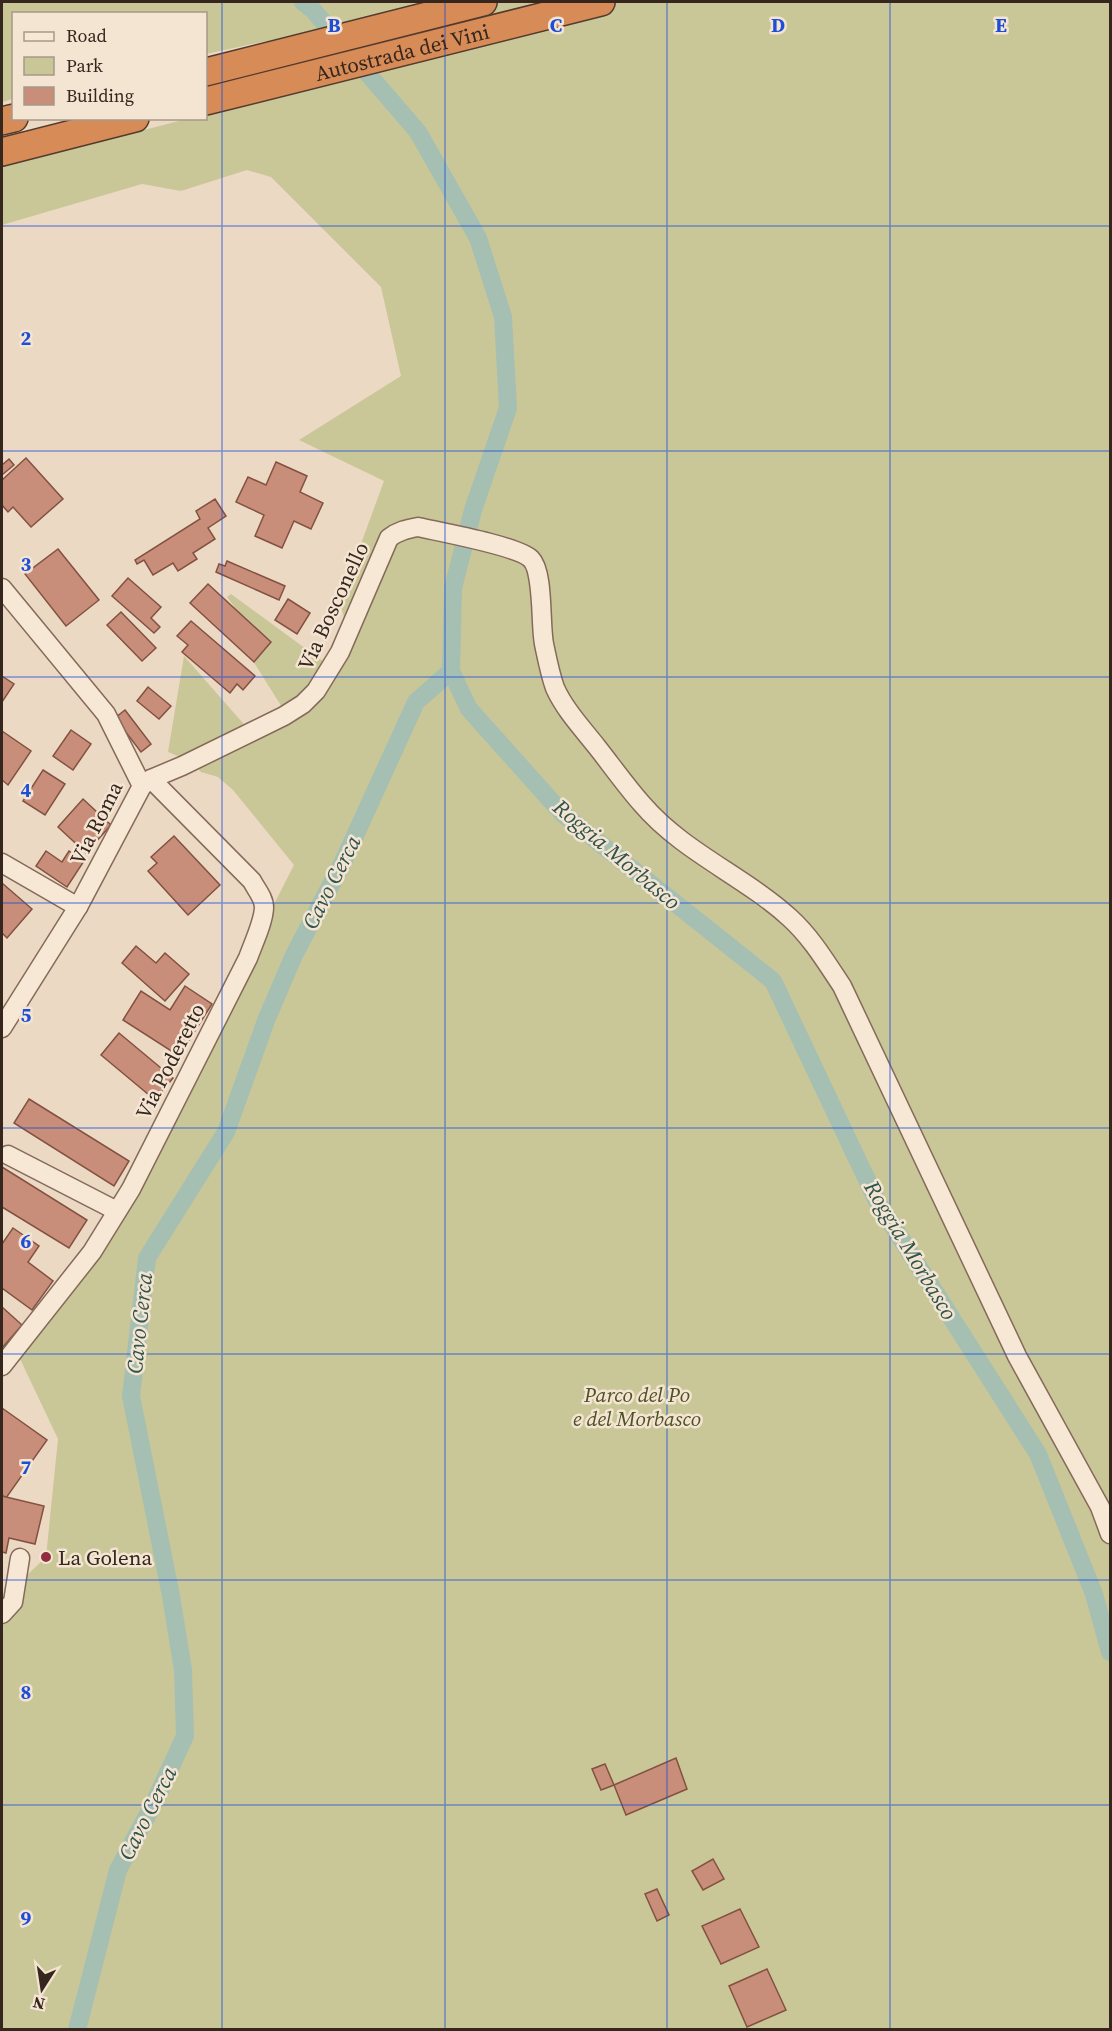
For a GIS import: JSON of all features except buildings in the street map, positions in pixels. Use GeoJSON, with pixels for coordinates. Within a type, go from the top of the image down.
{"type":"FeatureCollection","features":[{"type":"Feature","properties":{"kind":"highway","name":"Autostrada dei Vini"},"geometry":{"type":"LineString","coordinates":[[207,72],[483,2]]}},
{"type":"Feature","properties":{"kind":"highway","name":"Autostrada dei Vini"},"geometry":{"type":"LineString","coordinates":[[207,101],[601,2]]}},
{"type":"Feature","properties":{"kind":"highway"},"geometry":{"type":"LineString","coordinates":[[2,152],[127,120]]}},
{"type":"Feature","properties":{"kind":"street","name":"Via Bosconello"},"geometry":{"type":"LineString","coordinates":[[147,782],[284,717],[303,704],[316,691],[340,652],[389,538],[405,529],[418,527],[516,550],[532,560],[539,577],[543,641],[555,687],[566,708],[643,806],[676,836],[788,916],[806,934],[842,986],[1017,1356],[1100,1507],[1110,1534]]}},
{"type":"Feature","properties":{"kind":"street","name":"Via Roma"},"geometry":{"type":"LineString","coordinates":[[2,588],[106,714],[147,782],[78,907],[2,1028]]}},
{"type":"Feature","properties":{"kind":"street","name":"Via Poderetto"},"geometry":{"type":"LineString","coordinates":[[2,1366],[92,1252],[131,1189],[248,958],[264,908],[252,881],[147,782]]}},
{"type":"Feature","properties":{"kind":"street"},"geometry":{"type":"LineString","coordinates":[[2,862],[78,907]]}},
{"type":"Feature","properties":{"kind":"street"},"geometry":{"type":"LineString","coordinates":[[2,1008],[28,985]]}},
{"type":"Feature","properties":{"kind":"street"},"geometry":{"type":"LineString","coordinates":[[8,1155],[117,1211]]}},
{"type":"Feature","properties":{"kind":"street"},"geometry":{"type":"LineString","coordinates":[[2,1614],[13,1602],[20,1558]]}},
{"type":"Feature","properties":{"kind":"green space","name":"Parco del Po e del Morbasco"},"geometry":{"type":"Polygon","coordinates":[[[2,2],[1110,2],[1110,2029],[2,2029],[2,1599],[46,1557],[58,1439],[13,1344],[136,1174],[294,865],[233,790],[218,777],[201,772],[192,762],[168,752],[184,656],[249,730],[285,712],[253,661],[266,649],[227,597],[231,594],[332,668],[347,631],[340,601],[384,481],[299,440],[401,376],[381,287],[271,177],[247,170],[181,191],[142,184],[2,225],[2,166],[183,120],[207,120],[207,114],[305,88],[267,41],[207,54],[207,12],[12,12],[12,99],[2,102],[2,2]]]}},
{"type":"Feature","properties":{"kind":"waterway","name":"Roggia Morbasco"},"geometry":{"type":"LineString","coordinates":[[303,2],[313,10],[418,132],[478,238],[503,317],[508,408],[473,510],[453,588],[451,671],[469,709],[563,814],[773,981],[877,1201],[1038,1454],[1094,1594],[1110,1652]]}},
{"type":"Feature","properties":{"kind":"waterway","name":"Cavo Cerca"},"geometry":{"type":"LineString","coordinates":[[77,2030],[118,1870],[155,1801],[185,1736],[183,1670],[171,1596],[131,1396],[147,1258],[226,1132],[267,1018],[294,955],[343,862],[416,702],[451,671]]}},
{"type":"Feature","properties":{"kind":"place","name":"La Golena"},"geometry":{"type":"Point","coordinates":[46,1557]}}]}
